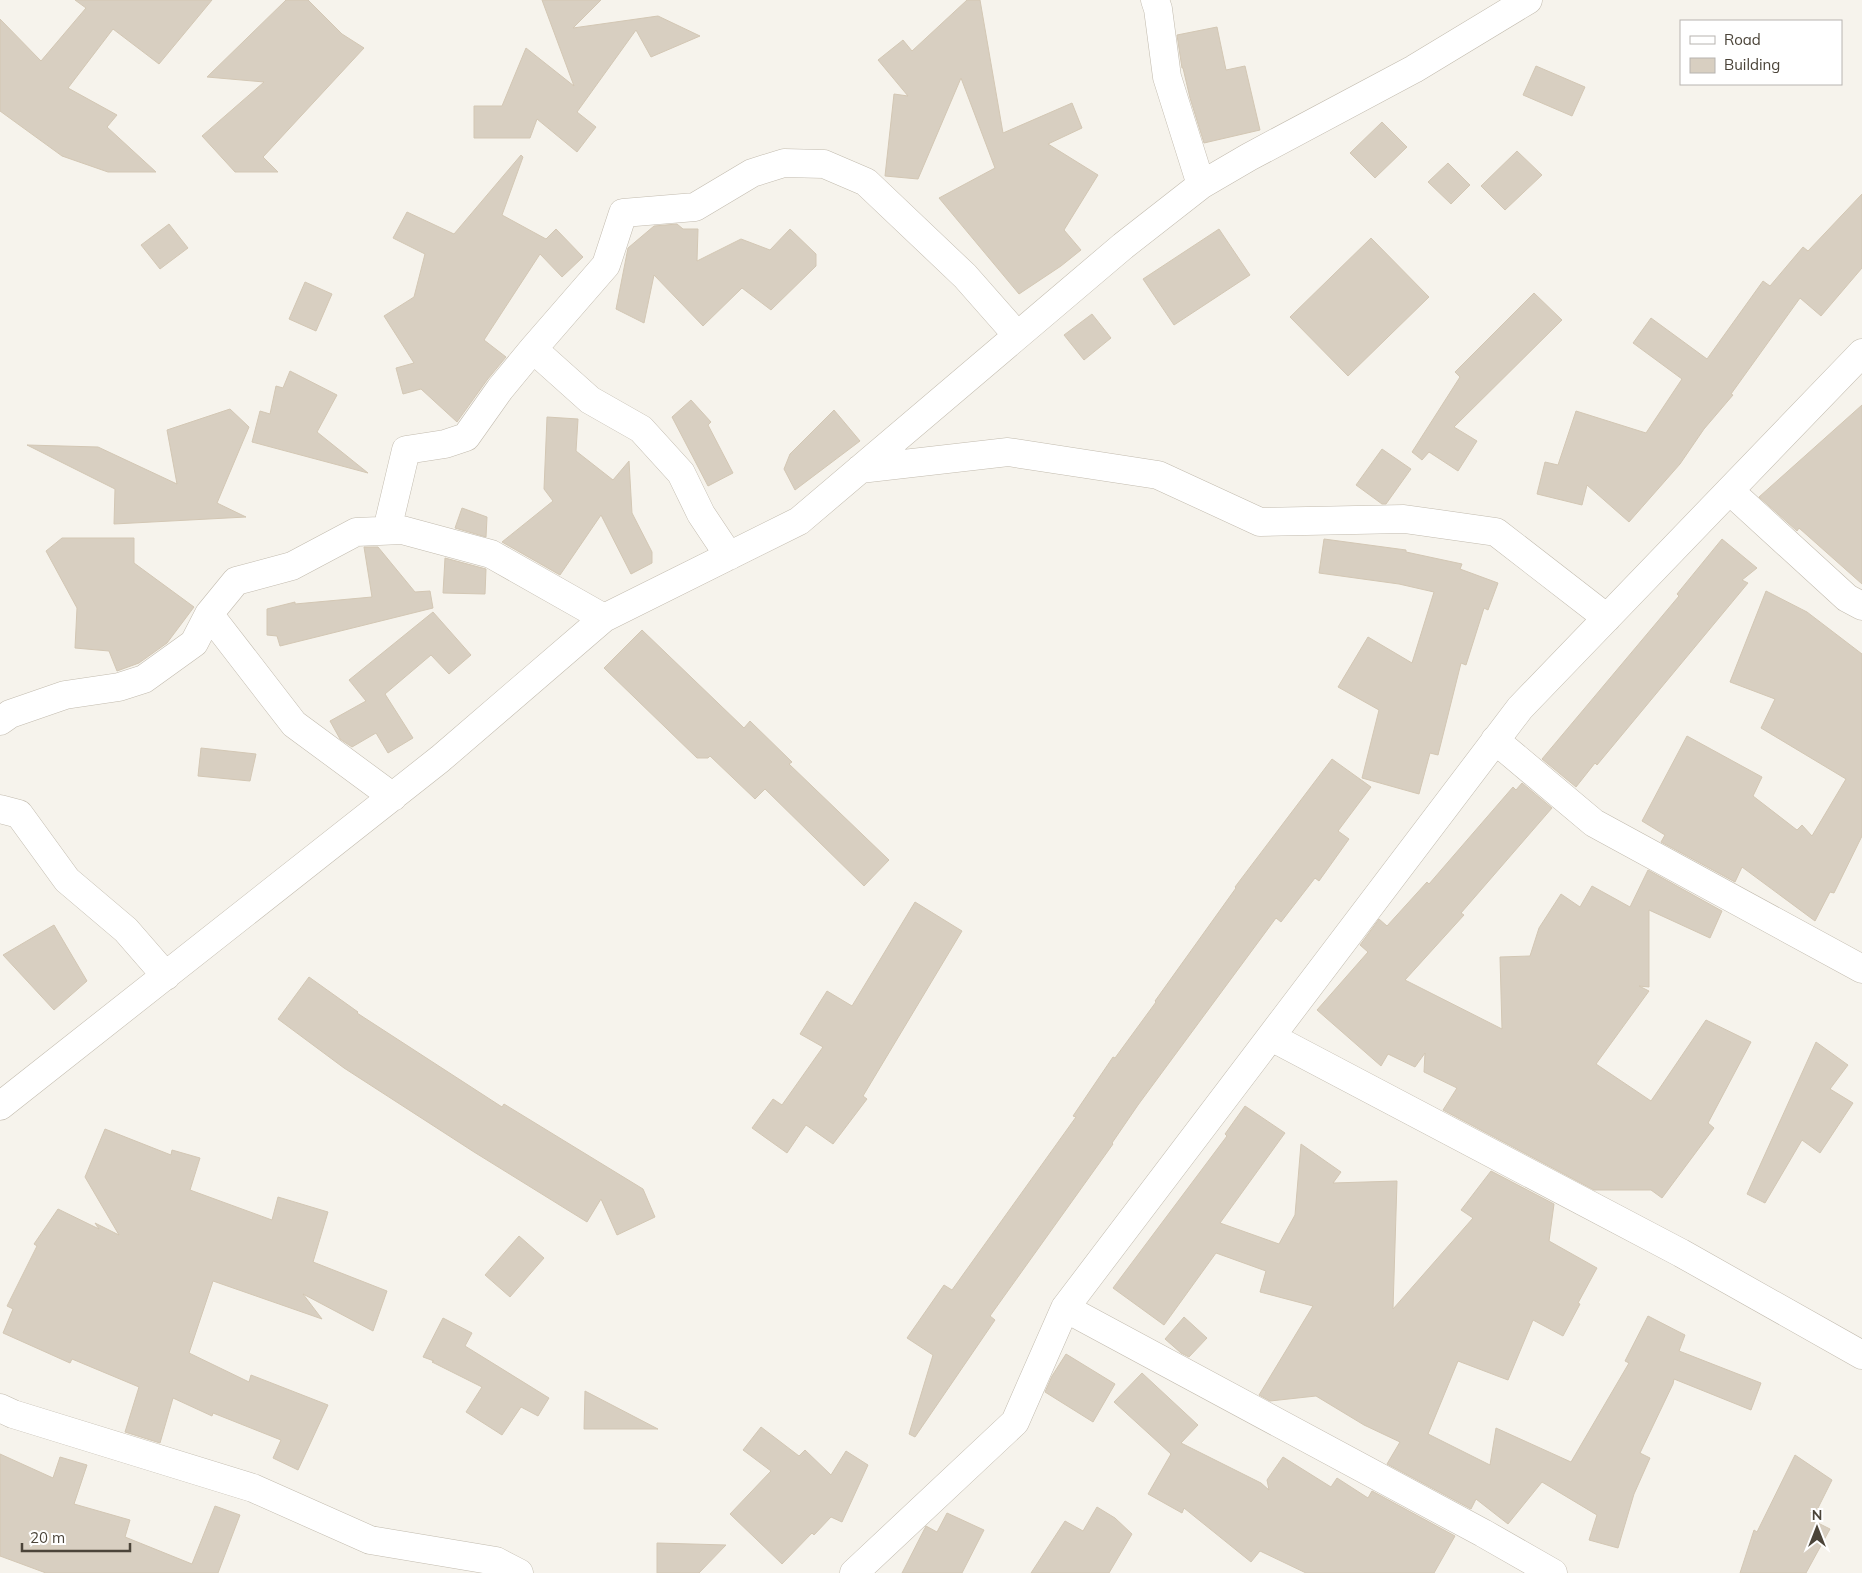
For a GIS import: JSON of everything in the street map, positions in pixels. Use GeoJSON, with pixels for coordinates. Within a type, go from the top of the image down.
{"type":"FeatureCollection","features":[{"type":"Feature","properties":{"kind":"street"},"geometry":{"type":"LineString","coordinates":[[1155,0],[1158,9],[1167,77],[1201,186]]}},
{"type":"Feature","properties":{"kind":"street"},"geometry":{"type":"LineString","coordinates":[[0,1106],[440,760],[604,618],[799,521],[1123,246],[1201,186],[1249,157],[1414,70],[1528,0]]}},
{"type":"Feature","properties":{"kind":"street"},"geometry":{"type":"LineString","coordinates":[[387,530],[406,450],[445,444],[466,437],[533,349],[606,265],[622,213],[695,208],[752,173],[784,163],[824,164],[866,182],[965,276],[1017,335]]}},
{"type":"Feature","properties":{"kind":"street"},"geometry":{"type":"LineString","coordinates":[[533,349],[590,400],[641,429],[681,473],[701,514],[729,556]]}},
{"type":"Feature","properties":{"kind":"street"},"geometry":{"type":"LineString","coordinates":[[854,1573],[1015,1422],[1065,1308],[1520,708],[1862,353]]}},
{"type":"Feature","properties":{"kind":"street"},"geometry":{"type":"LineString","coordinates":[[860,469],[1008,452],[1158,475],[1260,522],[1404,519],[1496,532],[1607,618]]}},
{"type":"Feature","properties":{"kind":"street"},"geometry":{"type":"LineString","coordinates":[[1730,491],[1847,598],[1862,606]]}},
{"type":"Feature","properties":{"kind":"street"},"geometry":{"type":"LineString","coordinates":[[0,721],[10,714],[65,695],[119,687],[144,679],[194,643],[209,614],[236,581],[292,566],[356,532],[402,530],[491,554],[604,618]]}},
{"type":"Feature","properties":{"kind":"street"},"geometry":{"type":"LineString","coordinates":[[209,614],[294,724],[393,797]]}},
{"type":"Feature","properties":{"kind":"street"},"geometry":{"type":"LineString","coordinates":[[1495,740],[1594,823],[1862,969]]}},
{"type":"Feature","properties":{"kind":"street"},"geometry":{"type":"LineString","coordinates":[[0,809],[19,814],[30,826],[67,880],[126,930],[166,976]]}},
{"type":"Feature","properties":{"kind":"street"},"geometry":{"type":"LineString","coordinates":[[1270,1037],[1681,1253],[1862,1355]]}},
{"type":"Feature","properties":{"kind":"street"},"geometry":{"type":"LineString","coordinates":[[1065,1308],[1553,1573]]}},
{"type":"Feature","properties":{"kind":"street"},"geometry":{"type":"LineString","coordinates":[[0,1408],[22,1417],[253,1488],[370,1540],[496,1561],[519,1573]]}},
{"type":"Feature","properties":{"kind":"building"},"geometry":{"type":"Polygon","coordinates":[[[75,0],[212,0],[159,64],[113,29],[68,88],[117,115],[107,127],[156,172],[108,172],[62,156],[0,111],[0,19],[41,61],[86,8],[75,0]]]}},
{"type":"Feature","properties":{"kind":"building"},"geometry":{"type":"Polygon","coordinates":[[[286,0],[308,0],[342,34],[364,48],[263,157],[278,172],[235,172],[202,136],[264,82],[207,77],[286,0]]]}},
{"type":"Feature","properties":{"kind":"building"},"geometry":{"type":"Polygon","coordinates":[[[542,0],[601,0],[573,28],[658,16],[700,36],[651,57],[636,30],[577,112],[596,127],[577,152],[537,119],[530,138],[474,138],[474,106],[502,106],[526,48],[574,86],[542,0]]]}},
{"type":"Feature","properties":{"kind":"building"},"geometry":{"type":"Polygon","coordinates":[[[967,0],[980,0],[1003,133],[1072,103],[1082,128],[1048,144],[1098,175],[1064,230],[1081,250],[1019,294],[939,198],[995,168],[961,78],[918,179],[885,176],[894,94],[908,96],[878,60],[903,40],[912,51],[967,0]]]}},
{"type":"Feature","properties":{"kind":"building"},"geometry":{"type":"Polygon","coordinates":[[[1217,27],[1226,70],[1245,66],[1260,130],[1204,143],[1182,68],[1177,35],[1217,27]]]}},
{"type":"Feature","properties":{"kind":"building"},"geometry":{"type":"Polygon","coordinates":[[[1536,66],[1585,87],[1572,116],[1523,95],[1536,66]]]}},
{"type":"Feature","properties":{"kind":"building"},"geometry":{"type":"Polygon","coordinates":[[[1382,122],[1407,147],[1375,178],[1350,153],[1382,122]]]}},
{"type":"Feature","properties":{"kind":"building"},"geometry":{"type":"Polygon","coordinates":[[[1517,151],[1542,175],[1505,210],[1481,186],[1517,151]]]}},
{"type":"Feature","properties":{"kind":"building"},"geometry":{"type":"Polygon","coordinates":[[[521,155],[523,157],[502,215],[546,239],[556,229],[583,257],[562,277],[540,254],[484,340],[506,357],[457,422],[421,389],[403,394],[396,368],[414,363],[384,316],[414,297],[425,254],[393,238],[407,212],[454,234],[521,155]]]}},
{"type":"Feature","properties":{"kind":"building"},"geometry":{"type":"Polygon","coordinates":[[[1448,163],[1470,185],[1451,204],[1428,182],[1448,163]]]}},
{"type":"Feature","properties":{"kind":"building"},"geometry":{"type":"Polygon","coordinates":[[[1862,194],[1862,268],[1821,316],[1800,298],[1731,394],[1733,395],[1704,429],[1680,464],[1629,522],[1587,485],[1582,505],[1537,494],[1545,462],[1558,465],[1576,411],[1646,433],[1682,379],[1633,343],[1651,318],[1707,359],[1763,281],[1770,286],[1803,247],[1808,251],[1862,194]]]}},
{"type":"Feature","properties":{"kind":"building"},"geometry":{"type":"Polygon","coordinates":[[[169,224],[188,248],[160,269],[141,245],[169,224]]]}},
{"type":"Feature","properties":{"kind":"building"},"geometry":{"type":"Polygon","coordinates":[[[677,224],[683,229],[698,229],[697,261],[741,239],[770,250],[790,229],[816,254],[816,266],[771,310],[742,288],[703,326],[654,275],[644,323],[616,309],[628,248],[654,226],[677,224]]]}},
{"type":"Feature","properties":{"kind":"building"},"geometry":{"type":"Polygon","coordinates":[[[1219,229],[1250,275],[1174,325],[1143,279],[1219,229]]]}},
{"type":"Feature","properties":{"kind":"building"},"geometry":{"type":"Polygon","coordinates":[[[1371,238],[1429,297],[1348,376],[1290,317],[1371,238]]]}},
{"type":"Feature","properties":{"kind":"building"},"geometry":{"type":"Polygon","coordinates":[[[305,282],[332,294],[316,331],[289,319],[305,282]]]}},
{"type":"Feature","properties":{"kind":"building"},"geometry":{"type":"Polygon","coordinates":[[[1534,293],[1562,320],[1454,427],[1477,441],[1458,471],[1429,452],[1422,460],[1412,452],[1460,377],[1455,372],[1534,293]]]}},
{"type":"Feature","properties":{"kind":"building"},"geometry":{"type":"Polygon","coordinates":[[[1092,314],[1111,338],[1084,360],[1064,335],[1092,314]]]}},
{"type":"Feature","properties":{"kind":"building"},"geometry":{"type":"Polygon","coordinates":[[[290,371],[337,395],[317,432],[368,473],[252,442],[260,411],[270,414],[276,386],[283,388],[290,371]]]}},
{"type":"Feature","properties":{"kind":"building"},"geometry":{"type":"Polygon","coordinates":[[[691,400],[711,422],[708,425],[733,473],[708,486],[672,417],[691,400]]]}},
{"type":"Feature","properties":{"kind":"building"},"geometry":{"type":"Polygon","coordinates":[[[1862,405],[1862,584],[1799,528],[1797,531],[1759,497],[1862,405]]]}},
{"type":"Feature","properties":{"kind":"building"},"geometry":{"type":"Polygon","coordinates":[[[230,409],[249,427],[217,503],[246,517],[114,524],[115,489],[27,445],[98,447],[177,484],[167,430],[230,409]]]}},
{"type":"Feature","properties":{"kind":"building"},"geometry":{"type":"Polygon","coordinates":[[[834,410],[860,441],[795,490],[784,469],[790,454],[834,410]]]}},
{"type":"Feature","properties":{"kind":"building"},"geometry":{"type":"Polygon","coordinates":[[[547,417],[578,419],[576,451],[613,480],[629,461],[632,513],[652,552],[652,563],[631,574],[601,515],[560,575],[502,542],[553,501],[544,489],[547,417]]]}},
{"type":"Feature","properties":{"kind":"building"},"geometry":{"type":"Polygon","coordinates":[[[1382,449],[1411,469],[1386,504],[1382,504],[1356,485],[1382,449]]]}},
{"type":"Feature","properties":{"kind":"building"},"geometry":{"type":"Polygon","coordinates":[[[462,508],[487,517],[486,537],[455,528],[462,508]]]}},
{"type":"Feature","properties":{"kind":"building"},"geometry":{"type":"Polygon","coordinates":[[[62,538],[134,538],[134,563],[194,607],[167,643],[139,663],[117,671],[109,651],[75,648],[77,608],[46,551],[62,538]]]}},
{"type":"Feature","properties":{"kind":"building"},"geometry":{"type":"Polygon","coordinates":[[[1324,539],[1406,550],[1406,552],[1462,564],[1460,569],[1498,583],[1488,610],[1484,608],[1466,665],[1461,663],[1438,755],[1430,753],[1419,794],[1362,778],[1379,710],[1338,687],[1368,637],[1412,663],[1434,592],[1399,584],[1319,573],[1324,539]]]}},
{"type":"Feature","properties":{"kind":"building"},"geometry":{"type":"Polygon","coordinates":[[[1722,539],[1757,568],[1742,580],[1748,583],[1597,765],[1595,763],[1576,787],[1542,759],[1679,596],[1677,594],[1722,539]]]}},
{"type":"Feature","properties":{"kind":"building"},"geometry":{"type":"Polygon","coordinates":[[[364,547],[378,547],[415,592],[430,591],[433,608],[280,646],[277,636],[267,635],[267,609],[295,602],[295,604],[372,597],[364,547]]]}},
{"type":"Feature","properties":{"kind":"building"},"geometry":{"type":"Polygon","coordinates":[[[445,558],[486,569],[485,594],[443,593],[445,558]]]}},
{"type":"Feature","properties":{"kind":"building"},"geometry":{"type":"Polygon","coordinates":[[[1766,591],[1807,612],[1862,654],[1862,836],[1834,893],[1830,892],[1815,921],[1742,867],[1735,882],[1661,842],[1665,835],[1642,821],[1687,736],[1762,777],[1753,796],[1797,830],[1802,825],[1812,836],[1846,779],[1761,728],[1775,699],[1730,682],[1766,591]]]}},
{"type":"Feature","properties":{"kind":"building"},"geometry":{"type":"Polygon","coordinates":[[[433,612],[471,655],[449,674],[431,655],[385,694],[413,738],[388,753],[376,733],[352,747],[340,739],[330,721],[366,701],[349,680],[433,612]]]}},
{"type":"Feature","properties":{"kind":"building"},"geometry":{"type":"Polygon","coordinates":[[[642,630],[744,728],[750,721],[792,762],[789,764],[889,860],[864,886],[765,789],[755,799],[710,756],[708,758],[697,758],[604,668],[642,630]]]}},
{"type":"Feature","properties":{"kind":"building"},"geometry":{"type":"Polygon","coordinates":[[[201,748],[256,754],[250,781],[198,776],[201,748]]]}},
{"type":"Feature","properties":{"kind":"building"},"geometry":{"type":"Polygon","coordinates":[[[1332,759],[1371,787],[1338,831],[1349,839],[1319,881],[1315,878],[1281,922],[1276,918],[1138,1105],[1113,1144],[990,1316],[995,1320],[915,1437],[909,1434],[933,1355],[907,1338],[944,1285],[952,1290],[1076,1117],[1073,1116],[1113,1057],[1115,1058],[1156,1002],[1235,887],[1332,759]]]}},
{"type":"Feature","properties":{"kind":"building"},"geometry":{"type":"Polygon","coordinates":[[[1522,783],[1552,808],[1461,913],[1464,915],[1405,980],[1502,1029],[1500,957],[1530,956],[1539,928],[1561,894],[1580,907],[1592,886],[1630,907],[1648,870],[1722,911],[1710,938],[1649,910],[1649,987],[1639,986],[1649,991],[1596,1064],[1651,1101],[1706,1020],[1751,1042],[1708,1123],[1714,1128],[1662,1198],[1651,1190],[1594,1190],[1443,1110],[1457,1088],[1424,1072],[1425,1053],[1415,1067],[1388,1054],[1381,1066],[1317,1010],[1368,952],[1360,945],[1379,919],[1387,926],[1427,882],[1429,884],[1513,787],[1516,790],[1522,783]]]}},
{"type":"Feature","properties":{"kind":"building"},"geometry":{"type":"Polygon","coordinates":[[[915,902],[962,931],[863,1096],[867,1099],[833,1144],[806,1125],[787,1153],[752,1128],[773,1099],[782,1105],[823,1047],[800,1034],[827,991],[852,1006],[915,902]]]}},
{"type":"Feature","properties":{"kind":"building"},"geometry":{"type":"Polygon","coordinates":[[[54,925],[87,981],[54,1010],[3,955],[54,925]]]}},
{"type":"Feature","properties":{"kind":"building"},"geometry":{"type":"Polygon","coordinates":[[[309,977],[357,1013],[502,1107],[504,1104],[643,1189],[655,1217],[617,1235],[601,1199],[587,1222],[344,1068],[278,1019],[309,977]]]}},
{"type":"Feature","properties":{"kind":"building"},"geometry":{"type":"Polygon","coordinates":[[[1816,1042],[1848,1065],[1830,1089],[1853,1103],[1820,1153],[1802,1140],[1765,1203],[1747,1194],[1816,1042]]]}},
{"type":"Feature","properties":{"kind":"building"},"geometry":{"type":"Polygon","coordinates":[[[1245,1106],[1285,1133],[1220,1223],[1279,1244],[1295,1215],[1301,1144],[1341,1172],[1333,1183],[1397,1181],[1393,1309],[1473,1218],[1461,1210],[1491,1171],[1554,1204],[1549,1241],[1597,1268],[1563,1336],[1533,1320],[1508,1380],[1458,1361],[1428,1434],[1490,1465],[1496,1428],[1571,1462],[1629,1363],[1625,1361],[1648,1316],[1685,1335],[1679,1351],[1761,1383],[1751,1410],[1674,1379],[1640,1453],[1650,1458],[1634,1494],[1618,1548],[1589,1540],[1597,1515],[1542,1482],[1508,1524],[1476,1499],[1471,1509],[1387,1464],[1400,1442],[1364,1425],[1316,1396],[1270,1401],[1259,1395],[1313,1306],[1260,1292],[1266,1271],[1216,1253],[1164,1325],[1113,1288],[1227,1136],[1225,1134],[1245,1106]]]}},
{"type":"Feature","properties":{"kind":"building"},"geometry":{"type":"Polygon","coordinates":[[[105,1129],[171,1155],[172,1150],[200,1158],[190,1190],[272,1220],[278,1197],[328,1212],[313,1262],[387,1291],[373,1331],[303,1294],[322,1319],[213,1281],[189,1353],[249,1382],[251,1375],[328,1405],[298,1470],[273,1458],[281,1440],[213,1413],[212,1416],[173,1398],[160,1443],[125,1432],[139,1387],[72,1359],[70,1363],[3,1333],[13,1309],[7,1306],[37,1246],[34,1244],[58,1209],[99,1229],[95,1223],[119,1235],[85,1177],[105,1129]]]}},
{"type":"Feature","properties":{"kind":"building"},"geometry":{"type":"Polygon","coordinates":[[[519,1236],[544,1258],[510,1297],[485,1275],[519,1236]]]}},
{"type":"Feature","properties":{"kind":"building"},"geometry":{"type":"Polygon","coordinates":[[[1184,1317],[1207,1338],[1189,1357],[1181,1353],[1165,1339],[1184,1317]]]}},
{"type":"Feature","properties":{"kind":"building"},"geometry":{"type":"Polygon","coordinates":[[[443,1318],[472,1333],[465,1346],[549,1398],[538,1416],[521,1407],[502,1435],[466,1412],[482,1387],[423,1357],[443,1318]]]}},
{"type":"Feature","properties":{"kind":"building"},"geometry":{"type":"Polygon","coordinates":[[[1066,1354],[1115,1384],[1093,1422],[1045,1392],[1052,1376],[1066,1354]]]}},
{"type":"Feature","properties":{"kind":"building"},"geometry":{"type":"Polygon","coordinates":[[[1142,1373],[1198,1425],[1181,1443],[1261,1483],[1269,1490],[1267,1480],[1283,1457],[1331,1487],[1337,1478],[1368,1498],[1372,1491],[1455,1536],[1434,1573],[1306,1573],[1260,1551],[1251,1562],[1184,1508],[1182,1513],[1148,1494],[1171,1454],[1114,1402],[1142,1373]]]}},
{"type":"Feature","properties":{"kind":"building"},"geometry":{"type":"Polygon","coordinates":[[[585,1391],[658,1429],[584,1429],[585,1391]]]}},
{"type":"Feature","properties":{"kind":"building"},"geometry":{"type":"Polygon","coordinates":[[[761,1427],[799,1456],[805,1450],[831,1475],[846,1451],[868,1465],[842,1522],[831,1517],[814,1535],[812,1533],[782,1564],[730,1514],[771,1471],[743,1450],[761,1427]]]}},
{"type":"Feature","properties":{"kind":"building"},"geometry":{"type":"Polygon","coordinates":[[[0,1454],[53,1478],[60,1457],[87,1465],[74,1504],[130,1520],[125,1537],[192,1564],[215,1506],[240,1515],[218,1573],[46,1573],[0,1556],[0,1454]]]}},
{"type":"Feature","properties":{"kind":"building"},"geometry":{"type":"Polygon","coordinates":[[[1795,1455],[1832,1480],[1812,1520],[1830,1529],[1806,1573],[1740,1573],[1754,1530],[1757,1532],[1795,1455]]]}},
{"type":"Feature","properties":{"kind":"building"},"geometry":{"type":"Polygon","coordinates":[[[1097,1507],[1115,1518],[1132,1534],[1109,1573],[1031,1573],[1065,1521],[1083,1531],[1097,1507]]]}},
{"type":"Feature","properties":{"kind":"building"},"geometry":{"type":"Polygon","coordinates":[[[947,1513],[984,1530],[962,1573],[902,1573],[926,1526],[937,1532],[947,1513]]]}},
{"type":"Feature","properties":{"kind":"building"},"geometry":{"type":"Polygon","coordinates":[[[657,1543],[726,1545],[699,1573],[657,1573],[657,1543]]]}}]}
